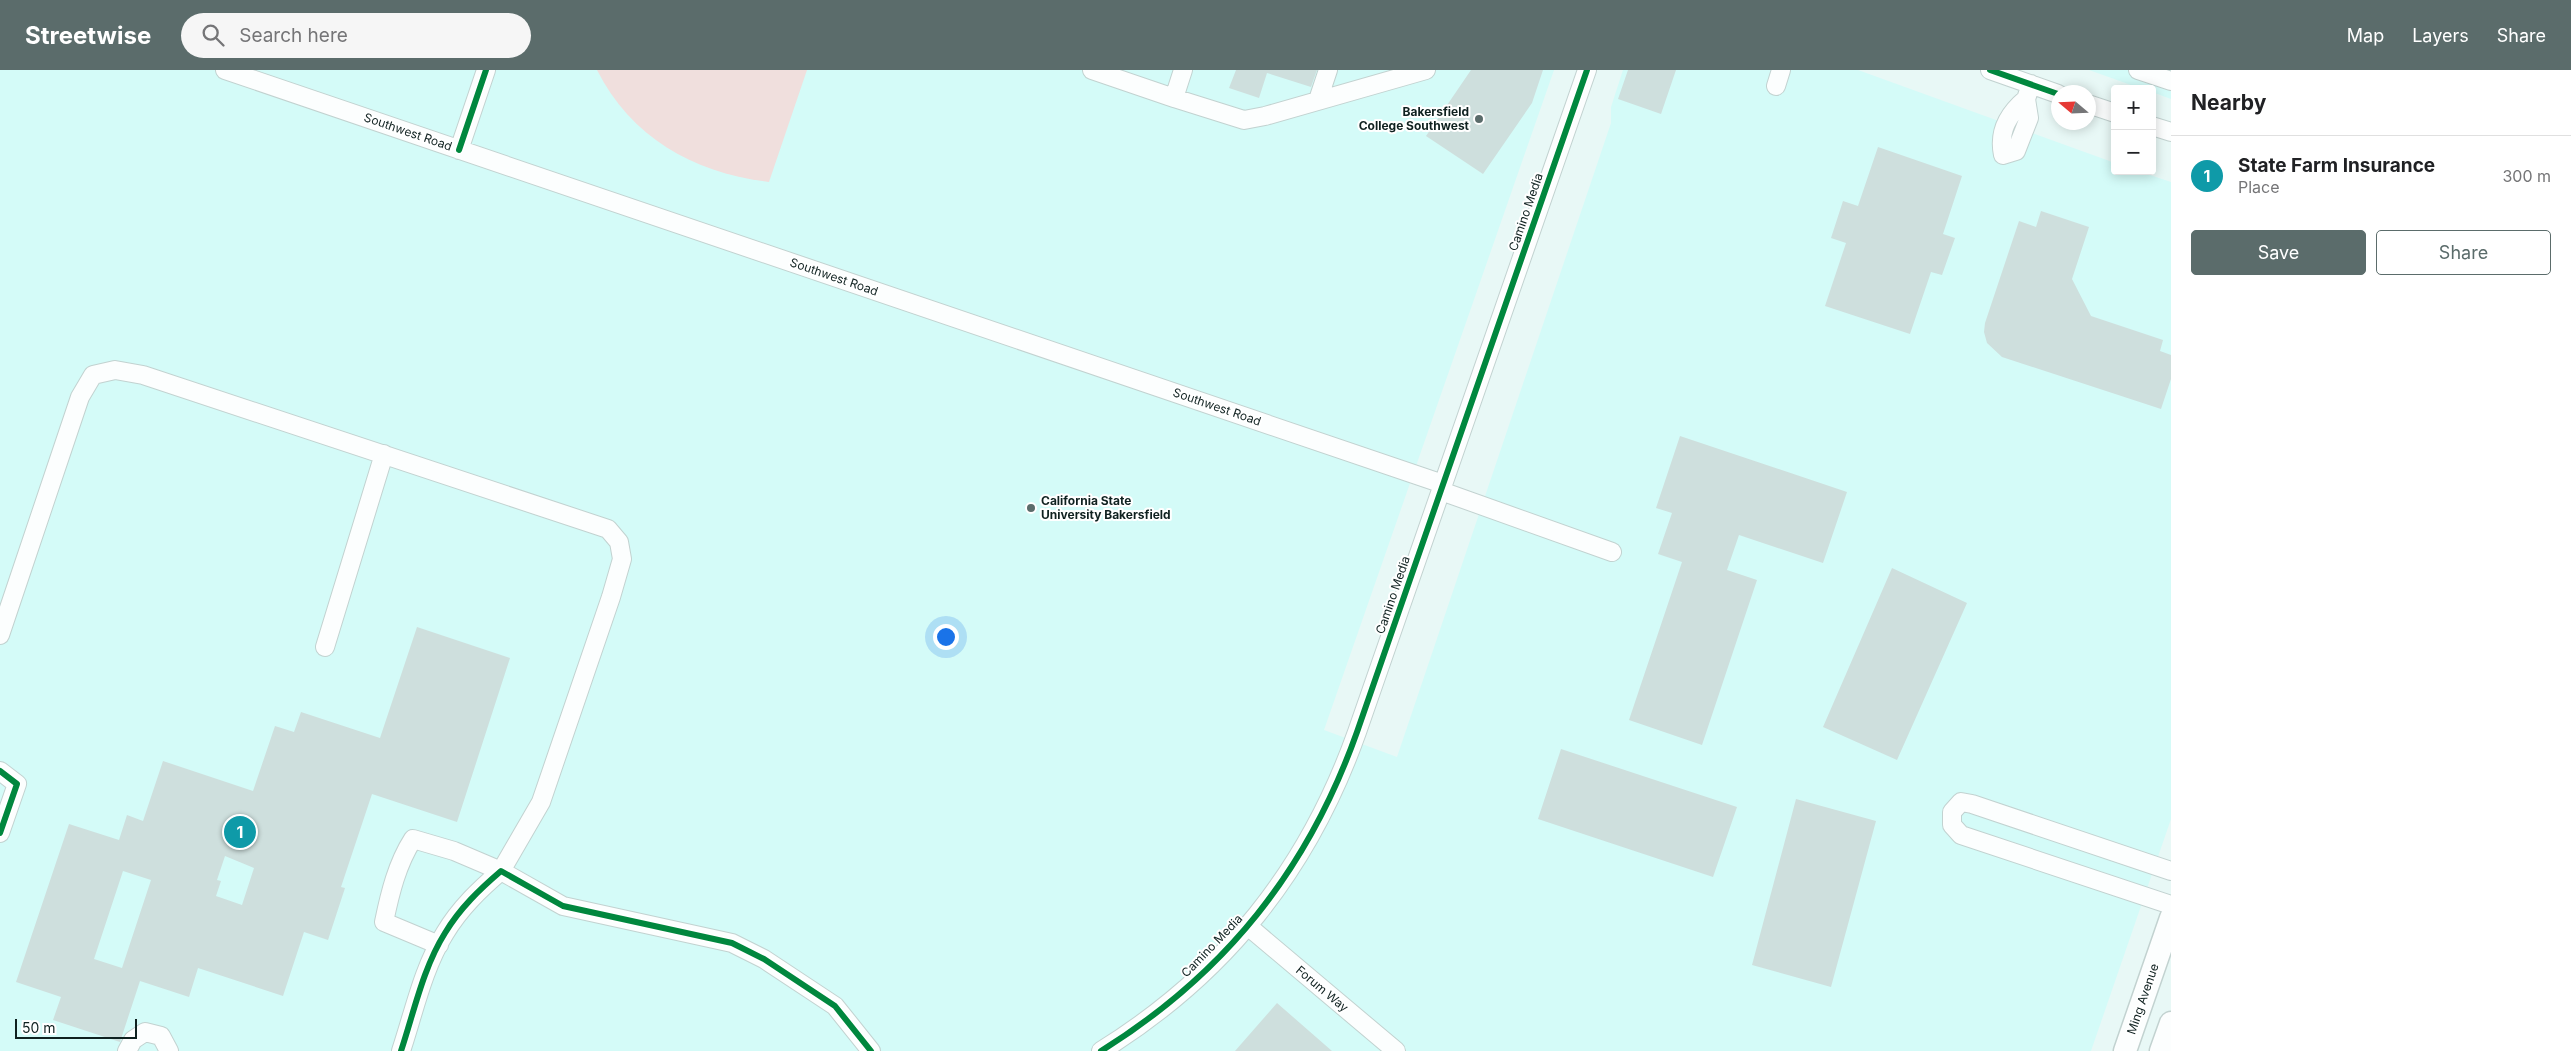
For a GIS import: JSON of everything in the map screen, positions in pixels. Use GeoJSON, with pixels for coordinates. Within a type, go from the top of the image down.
{"type":"FeatureCollection","features":[{"type":"Feature","properties":{"kind":"main road","name":"Ming Avenue"},"geometry":{"type":"LineString","coordinates":[[2125,1051],[2171,918]]}},
{"type":"Feature","properties":{"kind":"main road"},"geometry":{"type":"LineString","coordinates":[[2161,1051],[2171,1023]]}},
{"type":"Feature","properties":{"kind":"street","name":"Southwest Road"},"geometry":{"type":"LineString","coordinates":[[225,70],[1442,488],[1612,552]]}},
{"type":"Feature","properties":{"kind":"street"},"geometry":{"type":"LineString","coordinates":[[459,150],[486,70]]}},
{"type":"Feature","properties":{"kind":"street"},"geometry":{"type":"LineString","coordinates":[[1092,70],[1244,120],[1265,116],[1426,70]]}},
{"type":"Feature","properties":{"kind":"street"},"geometry":{"type":"LineString","coordinates":[[1174,98],[1183,70]]}},
{"type":"Feature","properties":{"kind":"street"},"geometry":{"type":"LineString","coordinates":[[1318,100],[1328,70]]}},
{"type":"Feature","properties":{"kind":"street","name":"Camino Media"},"geometry":{"type":"LineString","coordinates":[[1101,1051],[1145,1022],[1185,991],[1249,926],[1298,859],[1330,800],[1346,763],[1587,70]]}},
{"type":"Feature","properties":{"kind":"street"},"geometry":{"type":"LineString","coordinates":[[1990,70],[2028,91],[2051,93]]}},
{"type":"Feature","properties":{"kind":"street"},"geometry":{"type":"LineString","coordinates":[[2138,70],[2171,81]]}},
{"type":"Feature","properties":{"kind":"street"},"geometry":{"type":"LineString","coordinates":[[2002,158],[2000,142],[2011,112],[2028,91]]}},
{"type":"Feature","properties":{"kind":"street"},"geometry":{"type":"LineString","coordinates":[[2096,107],[2111,112]]}},
{"type":"Feature","properties":{"kind":"street"},"geometry":{"type":"LineString","coordinates":[[2156,127],[2171,132]]}},
{"type":"Feature","properties":{"kind":"street"},"geometry":{"type":"LineString","coordinates":[[0,635],[80,397],[94,375],[116,370],[143,375],[608,529],[619,542],[622,559],[611,597],[541,802],[501,871],[474,894],[444,933],[426,975],[401,1051]]}},
{"type":"Feature","properties":{"kind":"street"},"geometry":{"type":"LineString","coordinates":[[325,647],[384,454]]}},
{"type":"Feature","properties":{"kind":"street"},"geometry":{"type":"LineString","coordinates":[[0,771],[17,784],[0,833]]}},
{"type":"Feature","properties":{"kind":"street"},"geometry":{"type":"LineString","coordinates":[[2171,871],[1972,804],[1961,802],[1952,812],[1952,825],[1961,835],[2171,906]]}},
{"type":"Feature","properties":{"kind":"street"},"geometry":{"type":"LineString","coordinates":[[439,945],[384,922],[389,897],[403,855],[413,839],[454,851],[501,871],[564,906],[732,943],[764,958],[835,1006],[871,1051]]}},
{"type":"Feature","properties":{"kind":"street","name":"Forum Way"},"geometry":{"type":"LineString","coordinates":[[1249,926],[1396,1051]]}},
{"type":"Feature","properties":{"kind":"street"},"geometry":{"type":"LineString","coordinates":[[127,1051],[133,1040],[145,1032],[161,1036],[169,1051]]}},
{"type":"Feature","properties":{"kind":"shaded area"},"geometry":{"type":"Polygon","coordinates":[[[0,70],[1554,70],[1324,730],[1397,757],[1611,123],[1611,107],[1623,70],[1858,70],[2111,162],[2111,175],[2150,175],[2171,182],[2171,819],[2091,1051],[0,1051],[0,70]]]}},
{"type":"Feature","properties":{"kind":"shaded area"},"geometry":{"type":"Polygon","coordinates":[[[597,70],[807,70],[769,182],[716,170],[691,161],[668,148],[647,133],[628,115],[611,94],[597,70]]]}},
{"type":"Feature","properties":{"kind":"shaded area"},"geometry":{"type":"Polygon","coordinates":[[[2089,70],[2171,70],[2171,99],[2156,93],[2156,85],[2131,85],[2089,70]]]}},
{"type":"Feature","properties":{"kind":"building"},"geometry":{"type":"Polygon","coordinates":[[[1236,70],[1317,70],[1311,87],[1267,73],[1259,98],[1229,88],[1236,70]]]}},
{"type":"Feature","properties":{"kind":"building","name":"Bakersfield College Southwest"},"geometry":{"type":"Polygon","coordinates":[[[1471,70],[1543,70],[1532,103],[1483,174],[1426,136],[1471,70]]]}},
{"type":"Feature","properties":{"kind":"building"},"geometry":{"type":"Polygon","coordinates":[[[1628,70],[1676,70],[1661,114],[1618,99],[1628,70]]]}},
{"type":"Feature","properties":{"kind":"building"},"geometry":{"type":"Polygon","coordinates":[[[1878,147],[1962,176],[1943,234],[1955,238],[1942,275],[1931,272],[1910,334],[1825,306],[1846,243],[1831,238],[1843,201],[1858,206],[1878,147]]]}},
{"type":"Feature","properties":{"kind":"building"},"geometry":{"type":"Polygon","coordinates":[[[2041,211],[2089,227],[2072,279],[2091,316],[2163,340],[2160,351],[2171,355],[2171,379],[2161,409],[2002,357],[1987,343],[1984,332],[1985,323],[2019,221],[2036,227],[2041,211]]]}},
{"type":"Feature","properties":{"kind":"building"},"geometry":{"type":"Polygon","coordinates":[[[1680,436],[1847,492],[1823,563],[1739,535],[1727,570],[1757,580],[1702,745],[1629,720],[1682,562],[1658,554],[1672,513],[1656,508],[1680,436]]]}},
{"type":"Feature","properties":{"kind":"building"},"geometry":{"type":"Polygon","coordinates":[[[1892,568],[1967,603],[1897,760],[1823,727],[1892,568]]]}},
{"type":"Feature","properties":{"kind":"building"},"geometry":{"type":"Polygon","coordinates":[[[417,627],[510,658],[457,822],[372,794],[341,887],[345,888],[328,940],[304,932],[283,996],[198,968],[189,997],[140,981],[120,1042],[53,1020],[61,997],[16,982],[69,824],[119,840],[127,815],[143,821],[163,761],[253,791],[275,726],[294,732],[301,712],[380,738],[417,627]],[[225,856],[217,880],[221,881],[216,896],[242,905],[254,868],[225,856]],[[123,871],[94,959],[122,968],[151,880],[123,871]]]}},
{"type":"Feature","properties":{"kind":"building"},"geometry":{"type":"Polygon","coordinates":[[[1561,749],[1737,807],[1713,877],[1538,819],[1561,749]]]}},
{"type":"Feature","properties":{"kind":"building"},"geometry":{"type":"Polygon","coordinates":[[[1796,799],[1876,821],[1831,987],[1752,965],[1796,799]]]}},
{"type":"Feature","properties":{"kind":"building"},"geometry":{"type":"Polygon","coordinates":[[[1277,1003],[1332,1051],[1235,1051],[1277,1003]]]}},
{"type":"Feature","properties":{"kind":"cycle path"},"geometry":{"type":"LineString","coordinates":[[459,150],[486,70]]}},
{"type":"Feature","properties":{"kind":"cycle path"},"geometry":{"type":"LineString","coordinates":[[1101,1051],[1146,1021],[1224,953],[1257,914],[1287,873],[1314,829],[1337,782],[1357,732],[1587,70]]}},
{"type":"Feature","properties":{"kind":"cycle path"},"geometry":{"type":"LineString","coordinates":[[1990,70],[2051,92]]}},
{"type":"Feature","properties":{"kind":"cycle path"},"geometry":{"type":"LineString","coordinates":[[0,771],[17,784],[0,833]]}},
{"type":"Feature","properties":{"kind":"cycle path"},"geometry":{"type":"LineString","coordinates":[[401,1051],[425,975],[437,947],[464,907],[501,871],[563,906],[732,943],[764,959],[835,1006],[871,1051]]}},
{"type":"Feature","properties":{"kind":"place","name":"Bakersfield College Southwest"},"geometry":{"type":"Point","coordinates":[1479,119]}},
{"type":"Feature","properties":{"kind":"place","name":"California State University Bakersfield"},"geometry":{"type":"Point","coordinates":[1031,508]}},
{"type":"Feature","properties":{"kind":"place","name":"State Farm Insurance"},"geometry":{"type":"Point","coordinates":[240,832]}}]}
